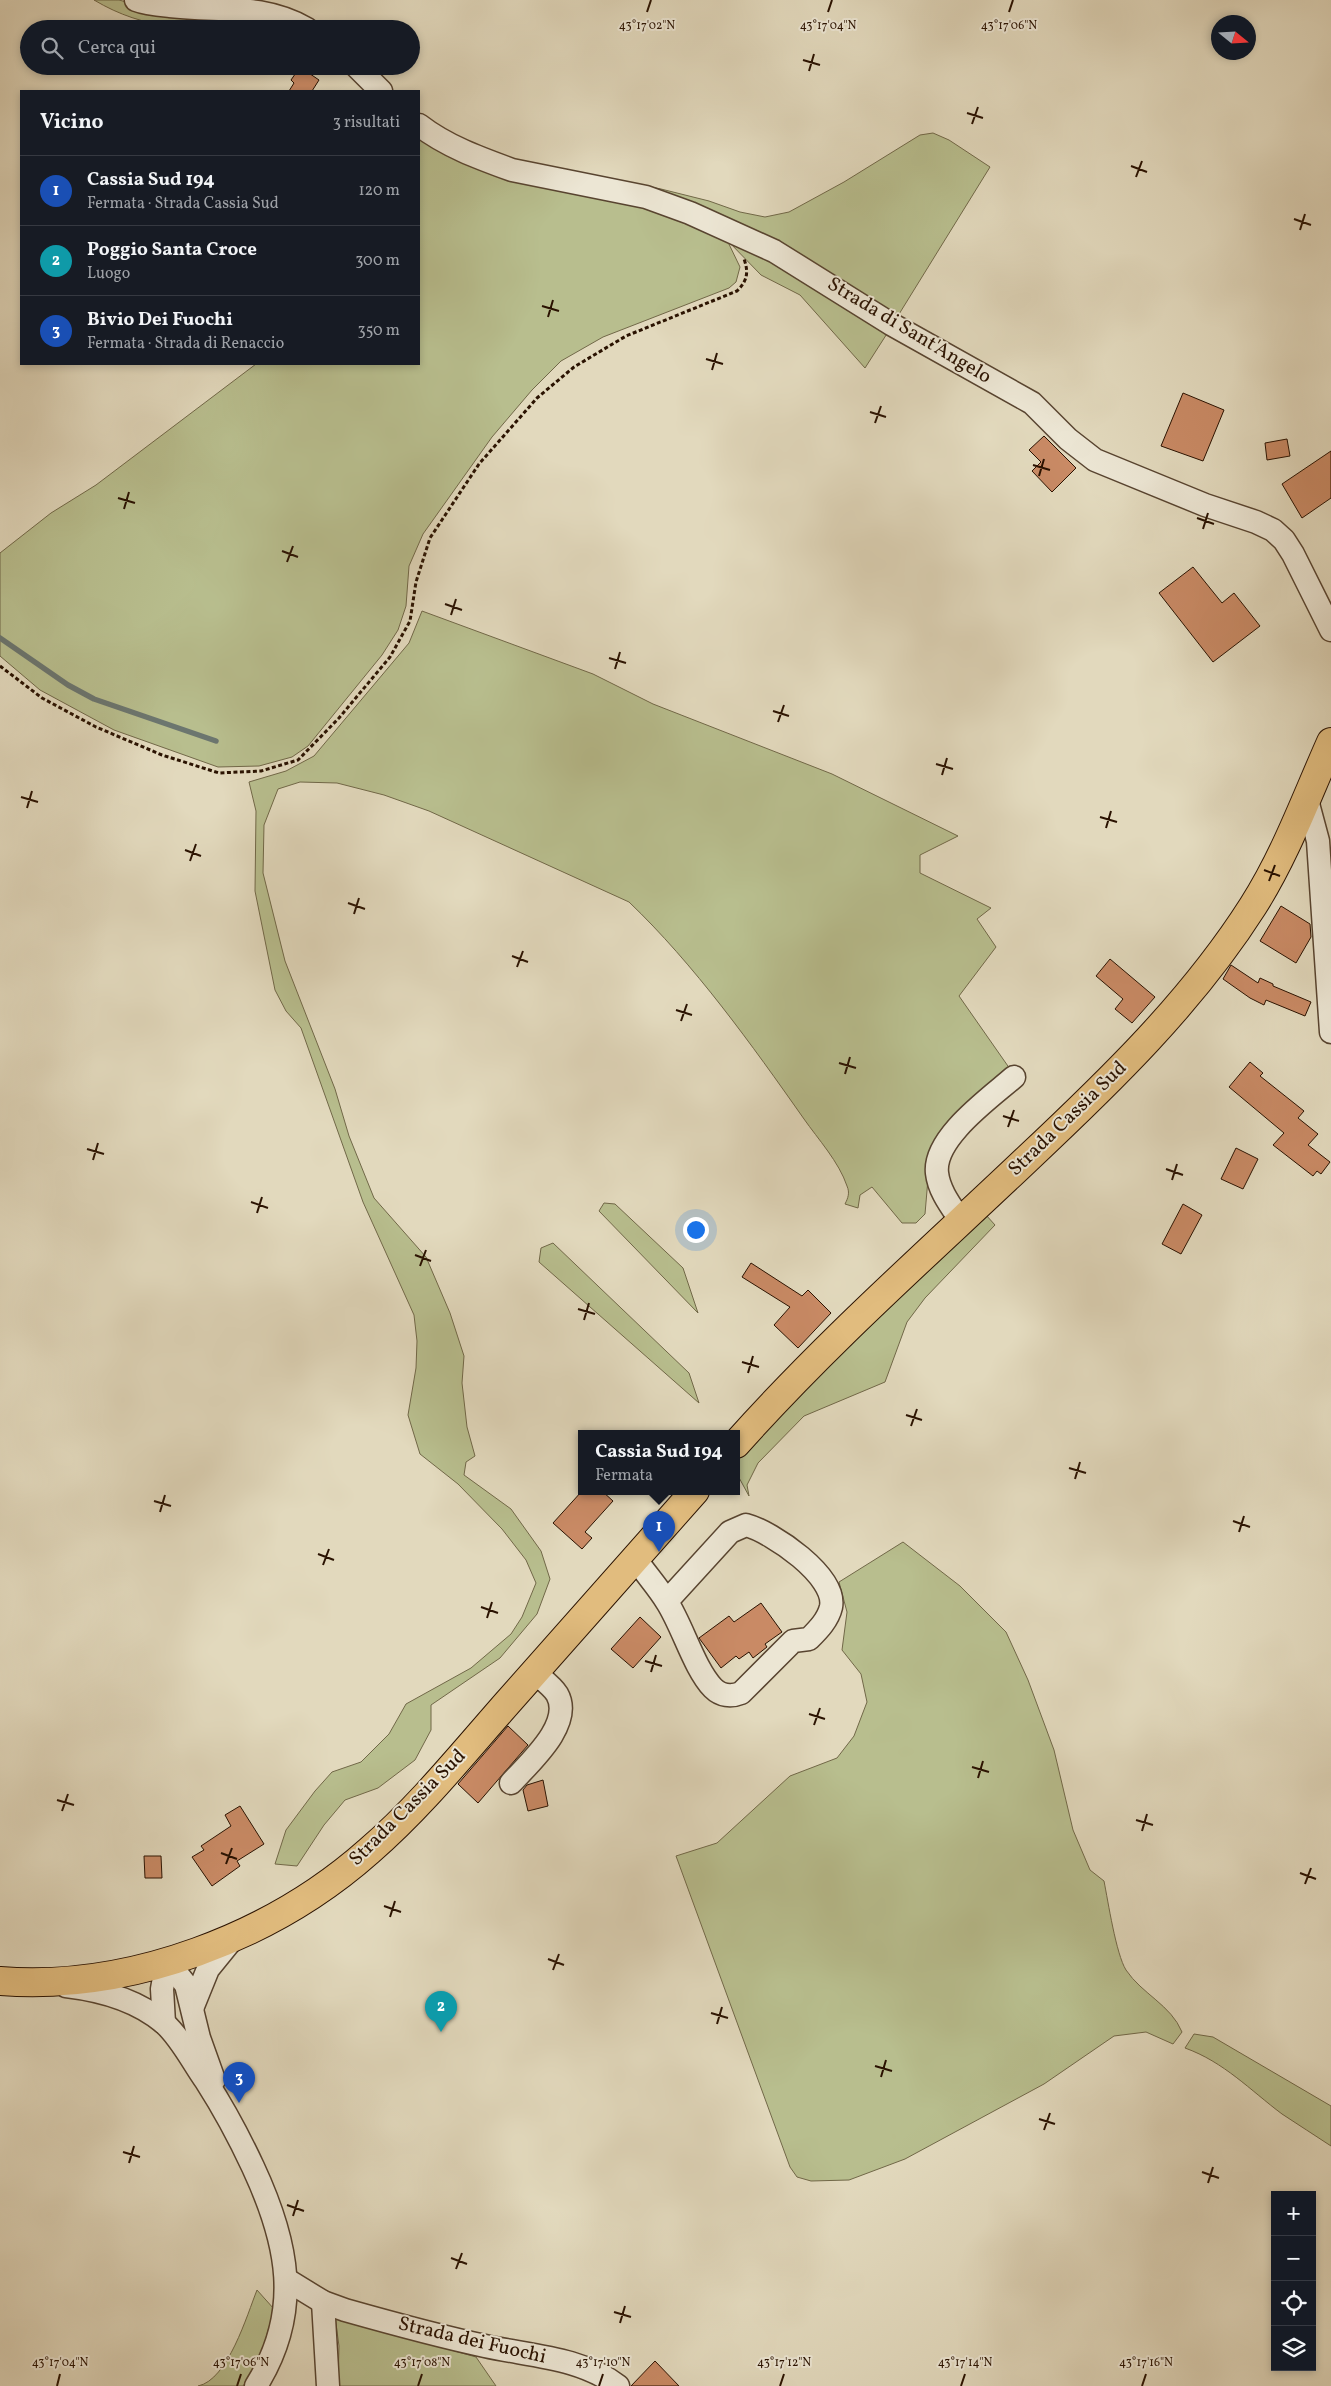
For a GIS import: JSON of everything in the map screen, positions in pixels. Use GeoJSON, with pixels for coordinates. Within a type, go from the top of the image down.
{"type":"FeatureCollection","features":[{"type":"Feature","properties":{"kind":"main road","name":"Strada Cassia Sud"},"geometry":{"type":"LineString","coordinates":[[740,1440],[833,1340],[1118,1073],[1202,975],[1261,893],[1290,840],[1331,742]]}},
{"type":"Feature","properties":{"kind":"main road","name":"Strada Cassia Sud"},"geometry":{"type":"LineString","coordinates":[[0,1981],[38,1982],[109,1975],[166,1961],[236,1935],[308,1898],[370,1851],[434,1785],[691,1495]]}},
{"type":"Feature","properties":{"kind":"street"},"geometry":{"type":"LineString","coordinates":[[136,0],[184,8],[262,11],[289,20]]}},
{"type":"Feature","properties":{"kind":"street"},"geometry":{"type":"LineString","coordinates":[[365,75],[380,90]]}},
{"type":"Feature","properties":{"kind":"street","name":"Strada di Sant'Angelo"},"geometry":{"type":"LineString","coordinates":[[420,126],[445,142],[512,170],[646,197],[734,232],[789,259],[891,324],[1032,403],[1068,439],[1095,460],[1205,505],[1256,522],[1273,530],[1284,540],[1293,554],[1331,630]]}},
{"type":"Feature","properties":{"kind":"street"},"geometry":{"type":"LineString","coordinates":[[1307,800],[1318,841],[1331,1032]]}},
{"type":"Feature","properties":{"kind":"street"},"geometry":{"type":"LineString","coordinates":[[961,1220],[944,1195],[937,1172],[940,1152],[955,1130],[1014,1077]]}},
{"type":"Feature","properties":{"kind":"street"},"geometry":{"type":"LineString","coordinates":[[635,1558],[667,1601],[689,1643],[701,1673],[714,1689],[723,1695],[734,1696],[741,1693],[793,1641],[809,1639],[822,1626],[831,1607],[830,1594],[808,1562],[769,1534],[746,1525],[730,1532],[667,1601]]}},
{"type":"Feature","properties":{"kind":"street"},"geometry":{"type":"LineString","coordinates":[[511,1783],[556,1730],[560,1718],[561,1706],[557,1695],[534,1672]]}},
{"type":"Feature","properties":{"kind":"street"},"geometry":{"type":"LineString","coordinates":[[193,2006],[208,1969],[236,1935]]}},
{"type":"Feature","properties":{"kind":"street"},"geometry":{"type":"LineString","coordinates":[[166,1961],[186,1984],[193,2006],[199,2038],[224,2109],[273,2212],[283,2246],[287,2280],[286,2297],[277,2341],[268,2364],[256,2386]]}},
{"type":"Feature","properties":{"kind":"street"},"geometry":{"type":"LineString","coordinates":[[164,2023],[162,1989],[166,1961]]}},
{"type":"Feature","properties":{"kind":"street"},"geometry":{"type":"LineString","coordinates":[[38,1982],[78,1987],[116,1997],[142,2009],[164,2023],[224,2109]]}},
{"type":"Feature","properties":{"kind":"street","name":"Strada dei Fuochi"},"geometry":{"type":"LineString","coordinates":[[287,2280],[323,2302],[367,2316],[484,2346],[582,2365],[600,2373],[618,2386]]}},
{"type":"Feature","properties":{"kind":"street"},"geometry":{"type":"LineString","coordinates":[[323,2302],[328,2386]]}},
{"type":"Feature","properties":{"kind":"path"},"geometry":{"type":"LineString","coordinates":[[0,666],[42,698],[96,727],[186,762],[220,773],[261,771],[298,760],[339,718],[390,657],[402,638],[410,621],[416,582],[430,538],[480,464],[537,398],[574,367],[626,336],[737,291],[746,282],[748,268],[734,232]]}},
{"type":"Feature","properties":{"kind":"green space"},"geometry":{"type":"Polygon","coordinates":[[[94,0],[119,0],[152,9],[257,18],[256,20],[140,20],[113,10],[94,0]]]}},
{"type":"Feature","properties":{"kind":"green space"},"geometry":{"type":"Polygon","coordinates":[[[420,131],[595,190],[765,251],[890,329],[865,368],[800,295],[761,275],[727,240],[740,267],[736,282],[729,288],[603,337],[561,361],[532,390],[492,437],[423,534],[409,566],[406,606],[398,630],[382,655],[308,746],[292,757],[259,766],[218,767],[114,730],[40,690],[0,656],[0,553],[51,513],[96,485],[255,365],[420,365],[420,131]]]}},
{"type":"Feature","properties":{"kind":"green space"},"geometry":{"type":"Polygon","coordinates":[[[933,133],[949,140],[990,167],[896,319],[795,257],[573,171],[661,189],[709,201],[740,212],[765,217],[789,212],[844,182],[920,135],[933,133]]]}},
{"type":"Feature","properties":{"kind":"green space"},"geometry":{"type":"Polygon","coordinates":[[[422,611],[593,674],[653,704],[832,774],[958,836],[920,855],[920,873],[991,908],[977,919],[996,947],[959,996],[1010,1069],[929,1167],[925,1214],[916,1223],[902,1223],[872,1187],[860,1195],[858,1208],[845,1204],[848,1189],[839,1168],[828,1151],[699,978],[629,902],[429,811],[384,795],[337,783],[300,782],[278,789],[264,825],[263,873],[285,961],[335,1089],[349,1136],[374,1198],[426,1257],[450,1313],[464,1356],[462,1383],[467,1427],[475,1456],[466,1462],[464,1475],[511,1509],[541,1551],[550,1579],[537,1614],[500,1658],[431,1705],[431,1730],[415,1760],[378,1788],[345,1800],[324,1825],[297,1866],[275,1864],[286,1830],[315,1791],[332,1772],[361,1762],[389,1734],[406,1704],[471,1668],[511,1634],[522,1617],[536,1583],[526,1560],[502,1529],[458,1484],[420,1454],[408,1415],[416,1368],[417,1341],[414,1315],[363,1202],[301,1028],[286,1011],[275,990],[255,891],[256,811],[249,782],[286,771],[314,756],[409,643],[422,611]]]}},
{"type":"Feature","properties":{"kind":"green space"},"geometry":{"type":"Polygon","coordinates":[[[604,1203],[615,1204],[683,1268],[698,1313],[599,1211],[604,1203]]]}},
{"type":"Feature","properties":{"kind":"green space"},"geometry":{"type":"Polygon","coordinates":[[[986,1215],[995,1225],[925,1298],[907,1322],[885,1382],[804,1416],[758,1463],[747,1485],[749,1496],[740,1480],[740,1458],[849,1339],[986,1215]]]}},
{"type":"Feature","properties":{"kind":"green space"},"geometry":{"type":"Polygon","coordinates":[[[553,1243],[689,1373],[699,1403],[539,1262],[541,1248],[553,1243]]]}},
{"type":"Feature","properties":{"kind":"green space"},"geometry":{"type":"Polygon","coordinates":[[[903,1542],[960,1586],[1006,1632],[1028,1680],[1054,1750],[1073,1830],[1090,1870],[1104,1881],[1122,1962],[1126,1970],[1140,1986],[1171,2014],[1182,2032],[1173,2044],[1146,2032],[1114,2036],[1044,2084],[905,2159],[849,2180],[811,2181],[797,2177],[790,2167],[676,1856],[717,1843],[790,1776],[837,1758],[854,1736],[867,1702],[861,1674],[842,1650],[847,1612],[839,1582],[903,1542]]]}},
{"type":"Feature","properties":{"kind":"green space"},"geometry":{"type":"Polygon","coordinates":[[[1194,2034],[1213,2037],[1331,2106],[1331,2146],[1282,2114],[1236,2077],[1212,2061],[1185,2048],[1194,2034]]]}},
{"type":"Feature","properties":{"kind":"green space"},"geometry":{"type":"Polygon","coordinates":[[[257,2290],[274,2309],[261,2356],[245,2383],[243,2386],[198,2386],[209,2381],[227,2360],[242,2330],[257,2290]]]}},
{"type":"Feature","properties":{"kind":"green space"},"geometry":{"type":"Polygon","coordinates":[[[335,2317],[476,2357],[496,2386],[338,2386],[339,2346],[335,2317]]]}},
{"type":"Feature","properties":{"kind":"building"},"geometry":{"type":"Polygon","coordinates":[[[294,75],[312,75],[319,80],[313,90],[290,90],[294,83],[291,80],[294,75]]]}},
{"type":"Feature","properties":{"kind":"building"},"geometry":{"type":"Polygon","coordinates":[[[1183,393],[1224,410],[1203,461],[1161,446],[1183,393]]]}},
{"type":"Feature","properties":{"kind":"building"},"geometry":{"type":"Polygon","coordinates":[[[1044,436],[1076,468],[1052,492],[1032,471],[1041,462],[1029,450],[1044,436]]]}},
{"type":"Feature","properties":{"kind":"building"},"geometry":{"type":"Polygon","coordinates":[[[1287,439],[1290,456],[1267,460],[1265,443],[1287,439]]]}},
{"type":"Feature","properties":{"kind":"building"},"geometry":{"type":"Polygon","coordinates":[[[1331,451],[1331,498],[1302,518],[1282,484],[1331,451]]]}},
{"type":"Feature","properties":{"kind":"building"},"geometry":{"type":"Polygon","coordinates":[[[1193,567],[1222,603],[1234,593],[1260,626],[1213,662],[1159,593],[1193,567]]]}},
{"type":"Feature","properties":{"kind":"building"},"geometry":{"type":"Polygon","coordinates":[[[1281,906],[1310,924],[1311,937],[1296,963],[1260,941],[1281,906]]]}},
{"type":"Feature","properties":{"kind":"building"},"geometry":{"type":"Polygon","coordinates":[[[1110,959],[1155,997],[1132,1023],[1115,1009],[1123,999],[1096,976],[1110,959]]]}},
{"type":"Feature","properties":{"kind":"building"},"geometry":{"type":"Polygon","coordinates":[[[1231,965],[1258,983],[1260,978],[1273,984],[1273,986],[1311,1002],[1305,1016],[1266,1000],[1264,1005],[1250,998],[1223,979],[1231,965]]]}},
{"type":"Feature","properties":{"kind":"building"},"geometry":{"type":"Polygon","coordinates":[[[1250,1062],[1263,1073],[1260,1076],[1304,1111],[1298,1118],[1318,1134],[1308,1145],[1330,1162],[1321,1174],[1317,1171],[1313,1176],[1273,1145],[1284,1133],[1229,1087],[1250,1062]]]}},
{"type":"Feature","properties":{"kind":"building"},"geometry":{"type":"Polygon","coordinates":[[[1236,1148],[1258,1159],[1243,1189],[1221,1179],[1236,1148]]]}},
{"type":"Feature","properties":{"kind":"building"},"geometry":{"type":"Polygon","coordinates":[[[1183,1204],[1202,1215],[1181,1254],[1162,1244],[1183,1204]]]}},
{"type":"Feature","properties":{"kind":"building"},"geometry":{"type":"Polygon","coordinates":[[[751,1263],[802,1296],[808,1290],[831,1313],[798,1348],[774,1325],[790,1307],[742,1277],[751,1263]]]}},
{"type":"Feature","properties":{"kind":"building"},"geometry":{"type":"Polygon","coordinates":[[[578,1495],[606,1495],[613,1501],[585,1532],[592,1538],[582,1549],[553,1523],[578,1495]]]}},
{"type":"Feature","properties":{"kind":"building"},"geometry":{"type":"Polygon","coordinates":[[[761,1603],[782,1632],[765,1644],[767,1647],[753,1658],[749,1652],[739,1659],[736,1656],[721,1668],[699,1638],[729,1616],[734,1622],[761,1603]]]}},
{"type":"Feature","properties":{"kind":"building"},"geometry":{"type":"Polygon","coordinates":[[[640,1617],[661,1637],[633,1668],[611,1649],[640,1617]]]}},
{"type":"Feature","properties":{"kind":"building"},"geometry":{"type":"Polygon","coordinates":[[[508,1726],[528,1745],[478,1803],[458,1784],[508,1726]]]}},
{"type":"Feature","properties":{"kind":"building"},"geometry":{"type":"Polygon","coordinates":[[[543,1780],[548,1806],[528,1811],[523,1790],[527,1785],[543,1780]]]}},
{"type":"Feature","properties":{"kind":"building"},"geometry":{"type":"Polygon","coordinates":[[[240,1806],[264,1844],[237,1861],[240,1866],[212,1886],[192,1857],[204,1850],[201,1846],[231,1826],[225,1815],[240,1806]]]}},
{"type":"Feature","properties":{"kind":"building"},"geometry":{"type":"Polygon","coordinates":[[[144,1856],[161,1856],[162,1878],[145,1878],[144,1856]]]}},
{"type":"Feature","properties":{"kind":"building"},"geometry":{"type":"Polygon","coordinates":[[[655,2361],[679,2386],[631,2386],[655,2361]]]}},
{"type":"Feature","properties":{"kind":"waterway"},"geometry":{"type":"LineString","coordinates":[[0,638],[68,685],[94,699],[216,741]]}},
{"type":"Feature","properties":{"kind":"place","name":"Cassia Sud 194"},"geometry":{"type":"Point","coordinates":[659,1552]}},
{"type":"Feature","properties":{"kind":"place","name":"Poggio Santa Croce"},"geometry":{"type":"Point","coordinates":[441,2032]}},
{"type":"Feature","properties":{"kind":"place","name":"Bivio Dei Fuochi"},"geometry":{"type":"Point","coordinates":[239,2103]}}]}
